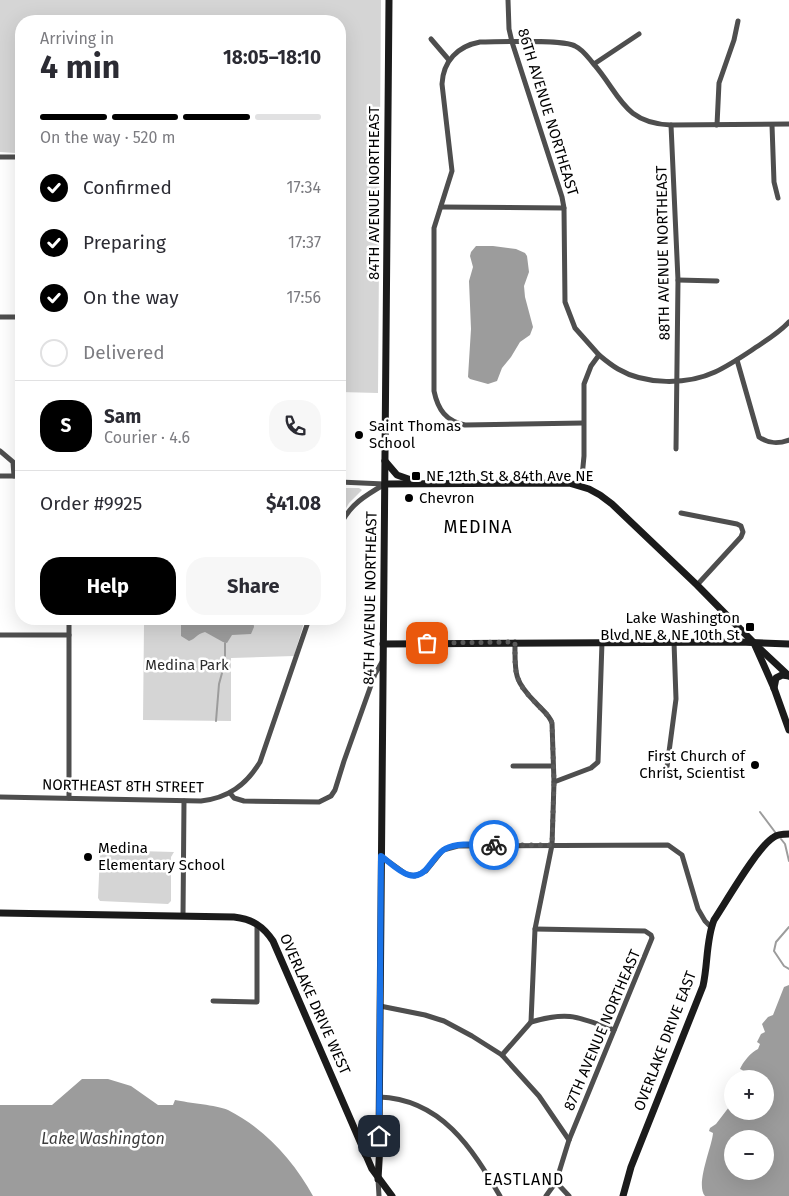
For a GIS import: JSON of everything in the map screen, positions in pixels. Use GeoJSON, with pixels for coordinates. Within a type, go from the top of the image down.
{"type":"FeatureCollection","features":[{"type":"Feature","properties":{"kind":"main road","name":"84TH AVENUE NORTHEAST"},"geometry":{"type":"LineString","coordinates":[[378,1179],[380,1144],[382,662],[389,0]]}},
{"type":"Feature","properties":{"kind":"main road"},"geometry":{"type":"LineString","coordinates":[[385,461],[397,475],[419,483]]}},
{"type":"Feature","properties":{"kind":"main road"},"geometry":{"type":"LineString","coordinates":[[385,484],[556,483],[579,485],[600,495],[612,504],[789,676]]}},
{"type":"Feature","properties":{"kind":"main road"},"geometry":{"type":"LineString","coordinates":[[383,644],[515,642],[789,644]]}},
{"type":"Feature","properties":{"kind":"main road"},"geometry":{"type":"LineString","coordinates":[[754,643],[774,688],[789,730]]}},
{"type":"Feature","properties":{"kind":"main road"},"geometry":{"type":"LineString","coordinates":[[774,688],[776,678],[782,675],[789,676]]}},
{"type":"Feature","properties":{"kind":"main road","name":"OVERLAKE DRIVE EAST"},"geometry":{"type":"LineString","coordinates":[[623,1196],[631,1167],[703,986],[707,970],[711,927],[714,920],[743,874],[768,841],[780,834],[789,834]]}},
{"type":"Feature","properties":{"kind":"main road"},"geometry":{"type":"LineString","coordinates":[[0,913],[234,917],[257,923]]}},
{"type":"Feature","properties":{"kind":"main road","name":"OVERLAKE DRIVE WEST"},"geometry":{"type":"LineString","coordinates":[[257,923],[268,933],[273,941],[365,1154],[378,1179],[392,1196]]}},
{"type":"Feature","properties":{"kind":"main road"},"geometry":{"type":"LineString","coordinates":[[365,1154],[374,1150],[379,1136]]}},
{"type":"Feature","properties":{"kind":"street","name":"86TH AVENUE NORTHEAST"},"geometry":{"type":"LineString","coordinates":[[508,0],[509,29],[512,42],[562,197],[564,208],[565,302],[576,328],[585,341],[599,355],[618,369],[631,375],[677,381],[696,378],[714,372],[737,360],[781,330],[789,322]]}},
{"type":"Feature","properties":{"kind":"street"},"geometry":{"type":"LineString","coordinates":[[717,125],[719,83],[734,40],[738,21]]}},
{"type":"Feature","properties":{"kind":"street"},"geometry":{"type":"LineString","coordinates":[[594,64],[639,34]]}},
{"type":"Feature","properties":{"kind":"street"},"geometry":{"type":"LineString","coordinates":[[431,39],[448,60]]}},
{"type":"Feature","properties":{"kind":"street"},"geometry":{"type":"LineString","coordinates":[[583,423],[465,425],[455,423],[441,412],[434,391],[434,228],[452,171],[442,84],[443,71],[448,60],[455,53],[472,43],[567,43],[581,49],[628,110],[635,116],[655,124],[789,124]]}},
{"type":"Feature","properties":{"kind":"street","name":"88TH AVENUE NORTHEAST"},"geometry":{"type":"LineString","coordinates":[[671,125],[678,280],[676,449]]}},
{"type":"Feature","properties":{"kind":"street"},"geometry":{"type":"LineString","coordinates":[[772,125],[774,182],[778,198]]}},
{"type":"Feature","properties":{"kind":"street"},"geometry":{"type":"LineString","coordinates":[[0,157],[15,157]]}},
{"type":"Feature","properties":{"kind":"street"},"geometry":{"type":"LineString","coordinates":[[441,207],[564,208]]}},
{"type":"Feature","properties":{"kind":"street"},"geometry":{"type":"LineString","coordinates":[[678,280],[717,281]]}},
{"type":"Feature","properties":{"kind":"street"},"geometry":{"type":"LineString","coordinates":[[0,317],[15,317]]}},
{"type":"Feature","properties":{"kind":"street"},"geometry":{"type":"LineString","coordinates":[[579,485],[582,477],[584,456],[584,384],[591,366],[599,355]]}},
{"type":"Feature","properties":{"kind":"street"},"geometry":{"type":"LineString","coordinates":[[737,360],[759,437],[768,442],[789,440]]}},
{"type":"Feature","properties":{"kind":"street"},"geometry":{"type":"LineString","coordinates":[[0,451],[13,462],[14,476],[0,476]]}},
{"type":"Feature","properties":{"kind":"street"},"geometry":{"type":"LineString","coordinates":[[346,482],[385,484]]}},
{"type":"Feature","properties":{"kind":"street"},"geometry":{"type":"LineString","coordinates":[[357,482],[365,489],[364,497]]}},
{"type":"Feature","properties":{"kind":"street"},"geometry":{"type":"LineString","coordinates":[[346,515],[364,497],[385,484]]}},
{"type":"Feature","properties":{"kind":"street"},"geometry":{"type":"LineString","coordinates":[[681,512],[737,524],[743,532],[741,537],[696,585]]}},
{"type":"Feature","properties":{"kind":"street"},"geometry":{"type":"LineString","coordinates":[[69,625],[69,798]]}},
{"type":"Feature","properties":{"kind":"street"},"geometry":{"type":"LineString","coordinates":[[307,625],[260,762],[247,780],[230,793],[234,798],[244,801],[319,802],[331,796],[335,790],[375,674],[382,662]]}},
{"type":"Feature","properties":{"kind":"street"},"geometry":{"type":"LineString","coordinates":[[0,635],[69,635]]}},
{"type":"Feature","properties":{"kind":"street"},"geometry":{"type":"LineString","coordinates":[[515,642],[515,674],[518,682],[527,695],[548,715],[552,723],[554,782],[552,845],[535,930],[531,1022]]}},
{"type":"Feature","properties":{"kind":"street"},"geometry":{"type":"LineString","coordinates":[[554,782],[591,768],[598,762],[602,642]]}},
{"type":"Feature","properties":{"kind":"street"},"geometry":{"type":"LineString","coordinates":[[667,767],[676,699],[674,642]]}},
{"type":"Feature","properties":{"kind":"street"},"geometry":{"type":"LineString","coordinates":[[513,766],[553,766]]}},
{"type":"Feature","properties":{"kind":"street","name":"NORTHEAST 8TH STREET"},"geometry":{"type":"LineString","coordinates":[[0,797],[184,801],[213,799],[230,793]]}},
{"type":"Feature","properties":{"kind":"street"},"geometry":{"type":"LineString","coordinates":[[183,916],[184,801]]}},
{"type":"Feature","properties":{"kind":"street"},"geometry":{"type":"LineString","coordinates":[[381,856],[406,874],[416,876],[423,874],[443,850],[454,846],[662,844],[673,848],[682,855],[698,908],[705,921],[711,927]]}},
{"type":"Feature","properties":{"kind":"street"},"geometry":{"type":"LineString","coordinates":[[213,1001],[257,1002],[257,923]]}},
{"type":"Feature","properties":{"kind":"street","name":"87TH AVENUE NORTHEAST"},"geometry":{"type":"LineString","coordinates":[[535,930],[645,931],[651,935],[652,943],[569,1140],[556,1182],[546,1196]]}},
{"type":"Feature","properties":{"kind":"street"},"geometry":{"type":"LineString","coordinates":[[380,1006],[425,1015],[444,1021],[472,1036],[502,1056],[539,1096],[569,1140]]}},
{"type":"Feature","properties":{"kind":"street"},"geometry":{"type":"LineString","coordinates":[[502,1056],[531,1022],[554,1016],[572,1016],[614,1030]]}},
{"type":"Feature","properties":{"kind":"street"},"geometry":{"type":"LineString","coordinates":[[379,1097],[417,1104],[440,1118],[454,1130],[470,1149],[484,1168],[500,1196]]}},
{"type":"Feature","properties":{"kind":"street","name":"84TH AVENUE NORTHEAST"},"geometry":{"type":"LineString","coordinates":[[378,1179],[379,1196]]}},
{"type":"Feature","properties":{"kind":"street"},"geometry":{"type":"LineString","coordinates":[[556,1182],[569,1196]]}},
{"type":"Feature","properties":{"kind":"green space"},"geometry":{"type":"Polygon","coordinates":[[[0,0],[381,0],[378,393],[346,392],[346,15],[15,15],[15,153],[0,152],[0,0]]]}},
{"type":"Feature","properties":{"kind":"green space"},"geometry":{"type":"Polygon","coordinates":[[[346,488],[359,488],[362,490],[346,508],[346,488]]]}},
{"type":"Feature","properties":{"kind":"green space","name":"Medina Park"},"geometry":{"type":"Polygon","coordinates":[[[144,625],[303,625],[294,656],[231,658],[231,721],[143,720],[144,625]]]}},
{"type":"Feature","properties":{"kind":"green space"},"geometry":{"type":"Polygon","coordinates":[[[103,850],[174,852],[171,857],[171,901],[168,904],[100,901],[98,898],[100,854],[103,850]]]}},
{"type":"Feature","properties":{"kind":"water"},"geometry":{"type":"Polygon","coordinates":[[[476,246],[516,249],[525,253],[529,272],[524,286],[533,327],[530,335],[520,342],[502,368],[497,381],[488,384],[468,377],[471,329],[469,281],[473,267],[470,256],[476,246]]]}},
{"type":"Feature","properties":{"kind":"water"},"geometry":{"type":"Polygon","coordinates":[[[181,625],[254,625],[251,634],[232,635],[227,643],[205,632],[189,641],[181,636],[181,625]]]}},
{"type":"Feature","properties":{"kind":"water"},"geometry":{"type":"Polygon","coordinates":[[[789,985],[789,1196],[705,1196],[702,1191],[702,1183],[713,1133],[709,1131],[710,1128],[716,1124],[724,1114],[724,1120],[774,1120],[774,1070],[740,1069],[747,1058],[758,1049],[760,1044],[757,1042],[761,1034],[765,1032],[762,1024],[768,1017],[773,1015],[784,987],[789,985]]]}},
{"type":"Feature","properties":{"kind":"water","name":"Lake Washington"},"geometry":{"type":"Polygon","coordinates":[[[82,1079],[108,1079],[131,1086],[158,1105],[173,1105],[175,1100],[210,1105],[228,1110],[254,1126],[277,1147],[297,1170],[313,1196],[0,1196],[0,1105],[52,1105],[82,1079]]]}},
{"type":"Feature","properties":{"kind":"waterway"},"geometry":{"type":"LineString","coordinates":[[216,721],[219,684],[225,662],[225,643]]}},
{"type":"Feature","properties":{"kind":"waterway"},"geometry":{"type":"LineString","coordinates":[[760,812],[775,832]]}},
{"type":"Feature","properties":{"kind":"waterway"},"geometry":{"type":"LineString","coordinates":[[781,839],[785,844],[789,861]]}},
{"type":"Feature","properties":{"kind":"waterway"},"geometry":{"type":"LineString","coordinates":[[789,927],[776,942],[774,951],[784,966],[789,969]]}},
{"type":"Feature","properties":{"kind":"way so far"},"geometry":{"type":"LineString","coordinates":[[427,643],[515,642],[515,674],[518,682],[522,690],[548,715],[552,723],[554,782],[552,845],[494,845]]}},
{"type":"Feature","properties":{"kind":"place","name":"Saint Thomas School"},"geometry":{"type":"Point","coordinates":[359,435]}},
{"type":"Feature","properties":{"kind":"place","name":"NE 12th St & 84th Ave NE"},"geometry":{"type":"Point","coordinates":[416,476]}},
{"type":"Feature","properties":{"kind":"place","name":"Chevron"},"geometry":{"type":"Point","coordinates":[409,498]}},
{"type":"Feature","properties":{"kind":"place","name":"Lake Washington Blvd NE & NE 10th St"},"geometry":{"type":"Point","coordinates":[750,627]}},
{"type":"Feature","properties":{"kind":"place","name":"First Church of Christ, Scientist"},"geometry":{"type":"Point","coordinates":[755,765]}},
{"type":"Feature","properties":{"kind":"place","name":"Medina Elementary School"},"geometry":{"type":"Point","coordinates":[88,857]}},
{"type":"Feature","properties":{"kind":"district","name":"MEDINA"},"geometry":{"type":"Point","coordinates":[478,527]}},
{"type":"Feature","properties":{"kind":"district","name":"EASTLAND"},"geometry":{"type":"Point","coordinates":[524,1179]}},
{"type":"Feature","properties":{"kind":"route"},"geometry":{"type":"LineString","coordinates":[[379,1136],[381,856],[406,874],[419,876],[447,848],[494,845]]}}]}
